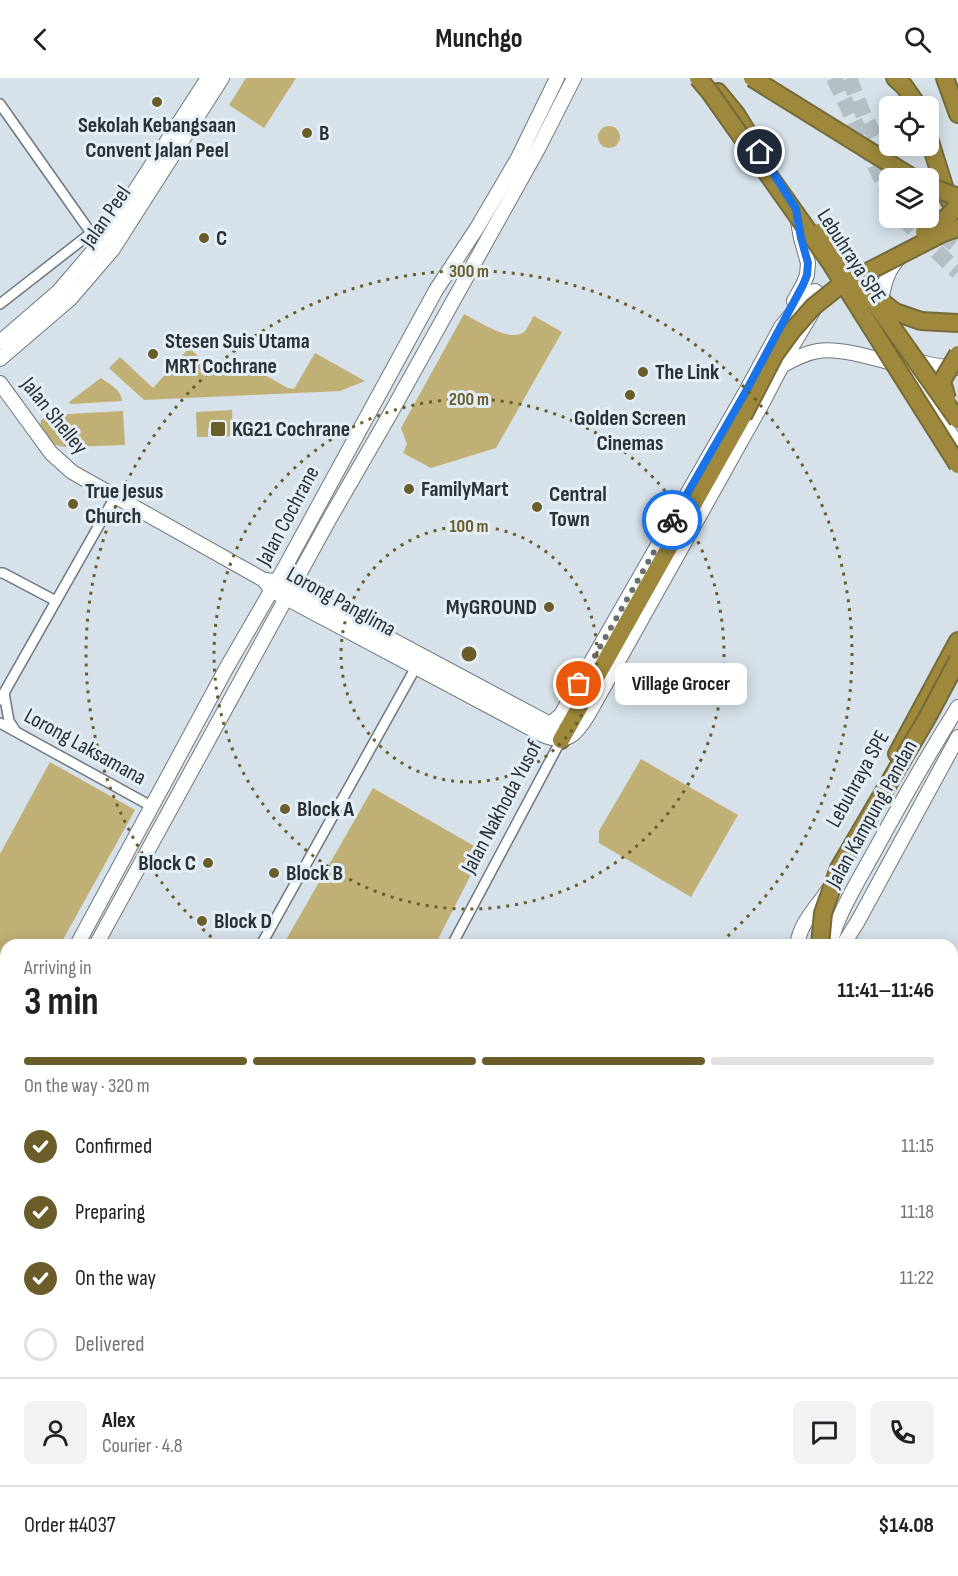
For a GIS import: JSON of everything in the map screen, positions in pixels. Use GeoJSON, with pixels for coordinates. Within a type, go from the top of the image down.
{"type":"FeatureCollection","features":[{"type":"Feature","properties":{"kind":"highway","name":"Lebuhraya SPE"},"geometry":{"type":"LineString","coordinates":[[698,78],[829,259],[958,465]]}},
{"type":"Feature","properties":{"kind":"highway","name":"Lebuhraya SPE"},"geometry":{"type":"LineString","coordinates":[[709,78],[748,128],[791,192],[958,451]]}},
{"type":"Feature","properties":{"kind":"highway"},"geometry":{"type":"LineString","coordinates":[[709,78],[736,114],[829,259],[889,341]]}},
{"type":"Feature","properties":{"kind":"highway"},"geometry":{"type":"LineString","coordinates":[[752,78],[897,168]]}},
{"type":"Feature","properties":{"kind":"highway"},"geometry":{"type":"LineString","coordinates":[[896,78],[911,96]]}},
{"type":"Feature","properties":{"kind":"highway"},"geometry":{"type":"LineString","coordinates":[[945,78],[958,114]]}},
{"type":"Feature","properties":{"kind":"highway"},"geometry":{"type":"LineString","coordinates":[[935,156],[947,196],[958,214]]}},
{"type":"Feature","properties":{"kind":"highway"},"geometry":{"type":"LineString","coordinates":[[939,190],[958,197]]}},
{"type":"Feature","properties":{"kind":"highway"},"geometry":{"type":"LineString","coordinates":[[791,192],[865,289],[958,420]]}},
{"type":"Feature","properties":{"kind":"highway"},"geometry":{"type":"LineString","coordinates":[[561,740],[743,416],[775,354],[790,332],[813,307],[836,289],[884,254],[939,225],[958,205]]}},
{"type":"Feature","properties":{"kind":"highway"},"geometry":{"type":"LineString","coordinates":[[836,289],[943,233],[958,228]]}},
{"type":"Feature","properties":{"kind":"highway"},"geometry":{"type":"LineString","coordinates":[[829,259],[895,312],[921,321],[958,323]]}},
{"type":"Feature","properties":{"kind":"highway"},"geometry":{"type":"LineString","coordinates":[[958,354],[942,381],[949,405],[958,420]]}},
{"type":"Feature","properties":{"kind":"highway","name":"Lebuhraya SPE"},"geometry":{"type":"LineString","coordinates":[[820,939],[826,902],[844,856],[958,641]]}},
{"type":"Feature","properties":{"kind":"highway"},"geometry":{"type":"LineString","coordinates":[[844,856],[958,662]]}},
{"type":"Feature","properties":{"kind":"highway"},"geometry":{"type":"LineString","coordinates":[[844,856],[958,677]]}},
{"type":"Feature","properties":{"kind":"highway","name":"Lebuhraya SPE"},"geometry":{"type":"LineString","coordinates":[[815,939],[819,904],[828,880],[844,856]]}},
{"type":"Feature","properties":{"kind":"street","name":"Jalan Peel"},"geometry":{"type":"LineString","coordinates":[[0,342],[60,291],[105,237],[208,78]]}},
{"type":"Feature","properties":{"kind":"street","name":"Jalan Peel"},"geometry":{"type":"LineString","coordinates":[[0,359],[70,299],[113,249],[222,78]]}},
{"type":"Feature","properties":{"kind":"street","name":"Jalan Cochrane"},"geometry":{"type":"LineString","coordinates":[[80,939],[271,584],[436,290],[477,228],[518,158],[557,78]]}},
{"type":"Feature","properties":{"kind":"street","name":"Jalan Cochrane"},"geometry":{"type":"LineString","coordinates":[[99,939],[289,592],[539,147],[573,78]]}},
{"type":"Feature","properties":{"kind":"street"},"geometry":{"type":"LineString","coordinates":[[0,104],[91,233],[105,237]]}},
{"type":"Feature","properties":{"kind":"street"},"geometry":{"type":"LineString","coordinates":[[781,327],[807,275],[808,263],[796,209]]}},
{"type":"Feature","properties":{"kind":"street"},"geometry":{"type":"LineString","coordinates":[[0,304],[91,233]]}},
{"type":"Feature","properties":{"kind":"street"},"geometry":{"type":"LineString","coordinates":[[958,236],[935,237],[914,245],[896,261],[884,284],[879,308],[889,341],[958,445]]}},
{"type":"Feature","properties":{"kind":"street","name":"Jalan Nakhoda Yusof"},"geometry":{"type":"LineString","coordinates":[[455,939],[561,740],[572,736],[582,726],[819,301],[819,295],[814,291],[808,294],[781,327],[561,715],[552,722]]}},
{"type":"Feature","properties":{"kind":"street"},"geometry":{"type":"LineString","coordinates":[[889,341],[907,356],[922,362],[958,368]]}},
{"type":"Feature","properties":{"kind":"street"},"geometry":{"type":"LineString","coordinates":[[783,365],[820,350],[837,351],[907,367]]}},
{"type":"Feature","properties":{"kind":"street","name":"Jalan Shelley"},"geometry":{"type":"LineString","coordinates":[[0,383],[51,453],[72,472],[271,584]]}},
{"type":"Feature","properties":{"kind":"street"},"geometry":{"type":"LineString","coordinates":[[745,393],[753,387],[761,390],[764,395],[763,402]]}},
{"type":"Feature","properties":{"kind":"street"},"geometry":{"type":"LineString","coordinates":[[16,732],[9,721],[2,696],[115,497]]}},
{"type":"Feature","properties":{"kind":"street"},"geometry":{"type":"LineString","coordinates":[[1,573],[56,601]]}},
{"type":"Feature","properties":{"kind":"street","name":"Lorong Panglima"},"geometry":{"type":"LineString","coordinates":[[271,584],[552,722]]}},
{"type":"Feature","properties":{"kind":"street","name":"Lorong Panglima"},"geometry":{"type":"LineString","coordinates":[[289,592],[416,667],[543,735],[561,740]]}},
{"type":"Feature","properties":{"kind":"street","name":"Jalan Kampung Pandan"},"geometry":{"type":"LineString","coordinates":[[798,939],[807,916],[820,902],[838,875],[958,662]]}},
{"type":"Feature","properties":{"kind":"street"},"geometry":{"type":"LineString","coordinates":[[264,939],[416,667]]}},
{"type":"Feature","properties":{"kind":"street","name":"Jalan Kampung Pandan"},"geometry":{"type":"LineString","coordinates":[[930,710],[958,677]]}},
{"type":"Feature","properties":{"kind":"street","name":"Jalan Kampung Pandan"},"geometry":{"type":"LineString","coordinates":[[833,939],[857,882],[926,757],[958,706]]}},
{"type":"Feature","properties":{"kind":"street"},"geometry":{"type":"LineString","coordinates":[[552,722],[561,740]]}},
{"type":"Feature","properties":{"kind":"street","name":"Lorong Laksamana"},"geometry":{"type":"LineString","coordinates":[[0,723],[151,806]]}},
{"type":"Feature","properties":{"kind":"street"},"geometry":{"type":"LineString","coordinates":[[834,939],[957,727]]}},
{"type":"Feature","properties":{"kind":"street","name":"Jalan Kampung Pandan"},"geometry":{"type":"LineString","coordinates":[[847,939],[957,727]]}},
{"type":"Feature","properties":{"kind":"shaded area"},"geometry":{"type":"Polygon","coordinates":[[[246,78],[296,78],[264,128],[229,105],[246,78]]]}},
{"type":"Feature","properties":{"kind":"shaded area"},"geometry":{"type":"Polygon","coordinates":[[[609,126],[617,129],[620,137],[617,145],[609,148],[601,145],[598,137],[601,129],[609,126]]]}},
{"type":"Feature","properties":{"kind":"shaded area"},"geometry":{"type":"Polygon","coordinates":[[[464,314],[494,330],[511,335],[524,332],[534,316],[562,332],[496,448],[431,468],[403,453],[407,444],[401,428],[464,314]]]}},
{"type":"Feature","properties":{"kind":"shaded area"},"geometry":{"type":"Polygon","coordinates":[[[189,348],[220,375],[227,368],[231,356],[288,388],[294,389],[315,353],[365,381],[340,391],[144,400],[109,368],[120,357],[153,388],[189,348]]]}},
{"type":"Feature","properties":{"kind":"shaded area"},"geometry":{"type":"Polygon","coordinates":[[[101,378],[117,390],[122,401],[71,404],[69,402],[101,378]]]}},
{"type":"Feature","properties":{"kind":"shaded area"},"geometry":{"type":"Polygon","coordinates":[[[232,410],[233,436],[220,437],[220,428],[208,428],[208,437],[197,437],[196,412],[232,410]]]}},
{"type":"Feature","properties":{"kind":"shaded area"},"geometry":{"type":"Polygon","coordinates":[[[123,411],[125,445],[64,447],[53,444],[40,428],[41,420],[50,415],[123,411]]]}},
{"type":"Feature","properties":{"kind":"shaded area"},"geometry":{"type":"Polygon","coordinates":[[[641,759],[738,815],[691,897],[599,843],[599,831],[641,759]]]}},
{"type":"Feature","properties":{"kind":"shaded area"},"geometry":{"type":"Polygon","coordinates":[[[50,762],[135,810],[63,939],[0,939],[0,854],[50,762]]]}},
{"type":"Feature","properties":{"kind":"shaded area"},"geometry":{"type":"Polygon","coordinates":[[[373,788],[483,851],[438,939],[286,939],[373,788]]]}},
{"type":"Feature","properties":{"kind":"tunnel"},"geometry":{"type":"LineString","coordinates":[[834,78],[879,174]]}},
{"type":"Feature","properties":{"kind":"tunnel"},"geometry":{"type":"LineString","coordinates":[[849,78],[864,116],[892,168]]}},
{"type":"Feature","properties":{"kind":"tunnel"},"geometry":{"type":"LineString","coordinates":[[912,228],[958,272]]}},
{"type":"Feature","properties":{"kind":"tunnel"},"geometry":{"type":"LineString","coordinates":[[935,228],[958,247]]}},
{"type":"Feature","properties":{"kind":"way so far"},"geometry":{"type":"LineString","coordinates":[[579,684],[672,520]]}},
{"type":"Feature","properties":{"kind":"place","name":"Sekolah Kebangsaan Convent Jalan Peel"},"geometry":{"type":"Point","coordinates":[157,102]}},
{"type":"Feature","properties":{"kind":"place","name":"B"},"geometry":{"type":"Point","coordinates":[307,133]}},
{"type":"Feature","properties":{"kind":"place","name":"C"},"geometry":{"type":"Point","coordinates":[204,238]}},
{"type":"Feature","properties":{"kind":"place","name":"Stesen Suis Utama MRT Cochrane"},"geometry":{"type":"Point","coordinates":[153,354]}},
{"type":"Feature","properties":{"kind":"place","name":"The Link"},"geometry":{"type":"Point","coordinates":[643,372]}},
{"type":"Feature","properties":{"kind":"place","name":"Golden Screen Cinemas"},"geometry":{"type":"Point","coordinates":[630,395]}},
{"type":"Feature","properties":{"kind":"place","name":"KG21 Cochrane"},"geometry":{"type":"Point","coordinates":[218,429]}},
{"type":"Feature","properties":{"kind":"place","name":"FamilyMart"},"geometry":{"type":"Point","coordinates":[409,489]}},
{"type":"Feature","properties":{"kind":"place","name":"True Jesus Church"},"geometry":{"type":"Point","coordinates":[73,504]}},
{"type":"Feature","properties":{"kind":"place","name":"Central Town"},"geometry":{"type":"Point","coordinates":[537,507]}},
{"type":"Feature","properties":{"kind":"place","name":"MyGROUND"},"geometry":{"type":"Point","coordinates":[549,607]}},
{"type":"Feature","properties":{"kind":"place","name":"Village Grocer"},"geometry":{"type":"Point","coordinates":[579,684]}},
{"type":"Feature","properties":{"kind":"place","name":"Block A"},"geometry":{"type":"Point","coordinates":[285,809]}},
{"type":"Feature","properties":{"kind":"place","name":"Block C"},"geometry":{"type":"Point","coordinates":[208,863]}},
{"type":"Feature","properties":{"kind":"place","name":"Block B"},"geometry":{"type":"Point","coordinates":[274,873]}},
{"type":"Feature","properties":{"kind":"place","name":"Block D"},"geometry":{"type":"Point","coordinates":[202,921]}},
{"type":"Feature","properties":{"kind":"route"},"geometry":{"type":"LineString","coordinates":[[672,520],[749,386],[807,275],[808,263],[796,209],[760,152]]}}]}
